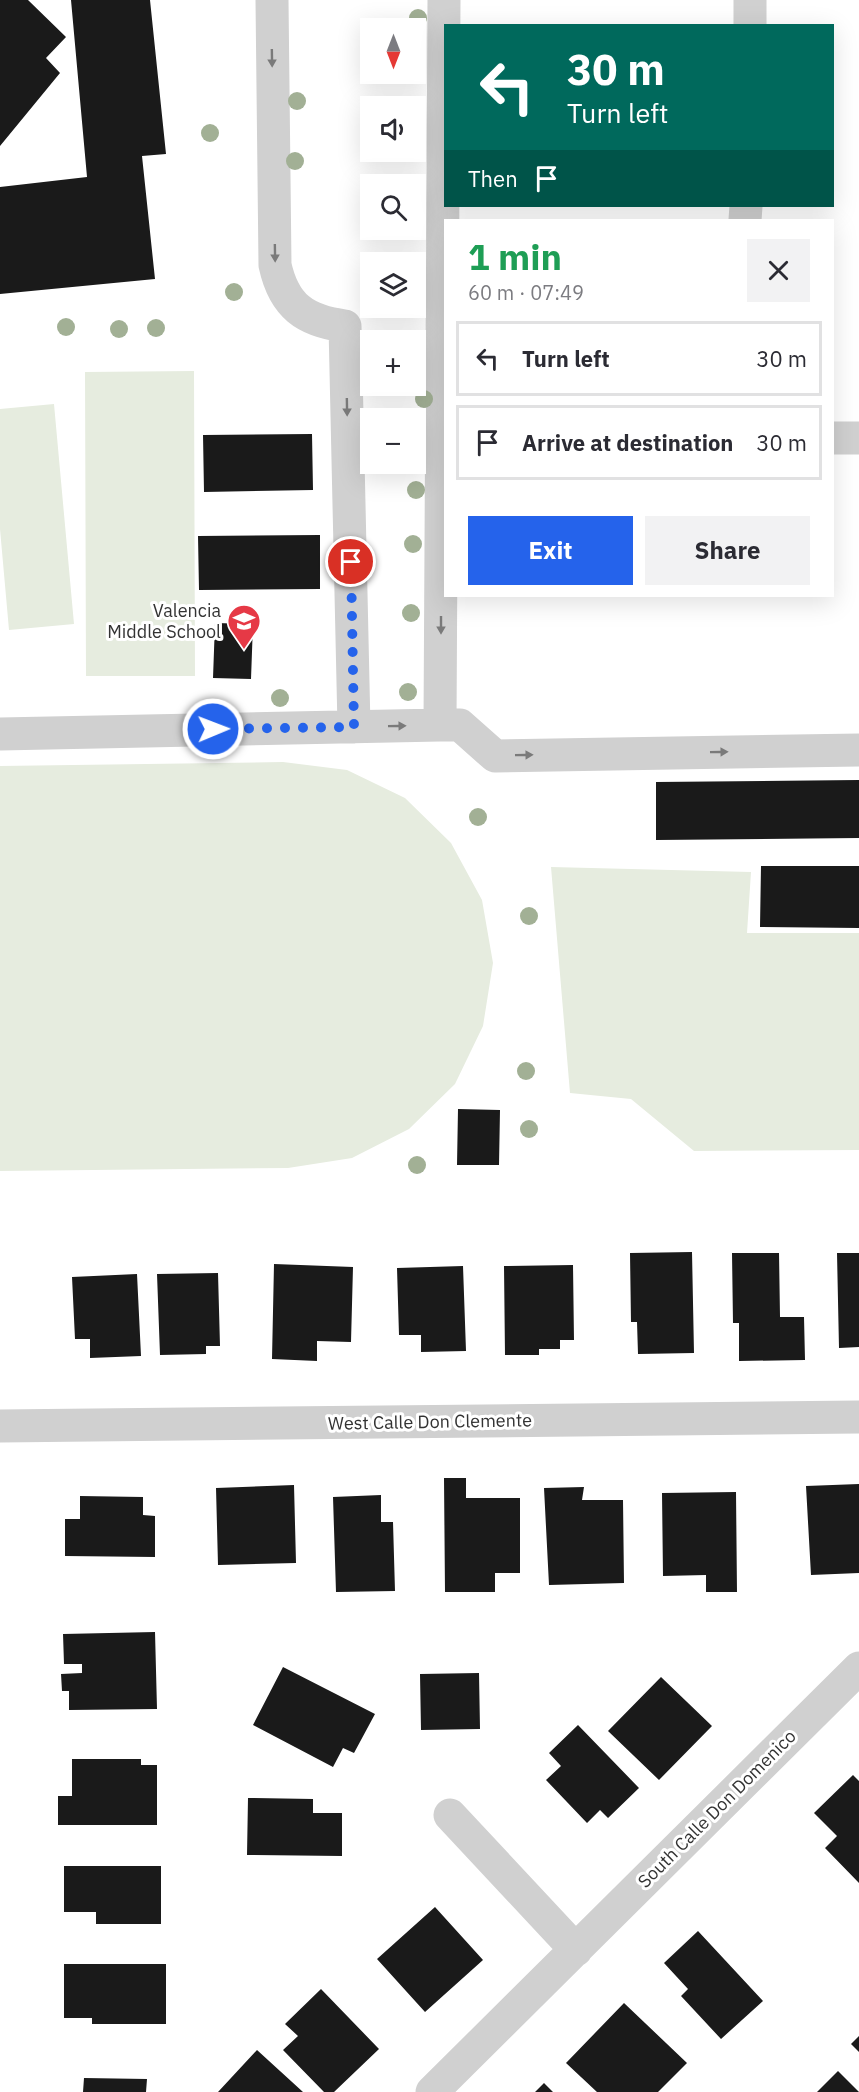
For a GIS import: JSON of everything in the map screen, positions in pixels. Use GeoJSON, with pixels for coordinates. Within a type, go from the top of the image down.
{"type":"FeatureCollection","features":[{"type":"Feature","properties":{"kind":"street"},"geometry":{"type":"LineString","coordinates":[[272,0],[275,265],[280,285],[291,302],[306,316],[325,323],[345,326],[354,727]]}},
{"type":"Feature","properties":{"kind":"street"},"geometry":{"type":"LineString","coordinates":[[441,725],[444,0]]}},
{"type":"Feature","properties":{"kind":"street"},"geometry":{"type":"LineString","coordinates":[[750,0],[750,24]]}},
{"type":"Feature","properties":{"kind":"street"},"geometry":{"type":"LineString","coordinates":[[834,438],[859,438]]}},
{"type":"Feature","properties":{"kind":"street"},"geometry":{"type":"LineString","coordinates":[[0,734],[460,724],[495,756],[859,750]]}},
{"type":"Feature","properties":{"kind":"street","name":"West Calle Don Clemente"},"geometry":{"type":"LineString","coordinates":[[0,1426],[859,1417]]}},
{"type":"Feature","properties":{"kind":"street","name":"South Calle Don Domenico"},"geometry":{"type":"LineString","coordinates":[[432,2092],[859,1668]]}},
{"type":"Feature","properties":{"kind":"street"},"geometry":{"type":"LineString","coordinates":[[450,1815],[576,1950]]}},
{"type":"Feature","properties":{"kind":"shaded area"},"geometry":{"type":"Polygon","coordinates":[[[194,371],[195,676],[86,676],[85,372],[194,371]]]}},
{"type":"Feature","properties":{"kind":"shaded area"},"geometry":{"type":"Polygon","coordinates":[[[54,404],[74,624],[9,630],[0,529],[0,409],[54,404]]]}},
{"type":"Feature","properties":{"kind":"shaded area"},"geometry":{"type":"Polygon","coordinates":[[[283,762],[347,770],[405,798],[451,843],[482,900],[493,963],[483,1026],[455,1084],[409,1129],[352,1158],[288,1168],[0,1171],[0,766],[283,762]]]}},
{"type":"Feature","properties":{"kind":"shaded area"},"geometry":{"type":"Polygon","coordinates":[[[551,867],[751,872],[747,933],[859,933],[859,1150],[694,1151],[631,1099],[570,1093],[551,867]]]}},
{"type":"Feature","properties":{"kind":"building"},"geometry":{"type":"Polygon","coordinates":[[[0,0],[28,0],[66,37],[46,58],[60,73],[0,146],[0,0]]]}},
{"type":"Feature","properties":{"kind":"building"},"geometry":{"type":"Polygon","coordinates":[[[71,0],[150,0],[166,154],[142,156],[155,279],[0,294],[0,187],[87,177],[71,0]]]}},
{"type":"Feature","properties":{"kind":"building"},"geometry":{"type":"Polygon","coordinates":[[[312,434],[313,490],[204,492],[203,435],[312,434]]]}},
{"type":"Feature","properties":{"kind":"building"},"geometry":{"type":"Polygon","coordinates":[[[320,535],[320,589],[199,590],[198,536],[320,535]]]}},
{"type":"Feature","properties":{"kind":"building"},"geometry":{"type":"Polygon","coordinates":[[[215,623],[253,624],[251,679],[213,678],[215,623]]]}},
{"type":"Feature","properties":{"kind":"building"},"geometry":{"type":"Polygon","coordinates":[[[859,780],[859,838],[656,840],[656,782],[859,780]]]}},
{"type":"Feature","properties":{"kind":"building"},"geometry":{"type":"Polygon","coordinates":[[[761,866],[859,866],[859,928],[760,927],[761,866]]]}},
{"type":"Feature","properties":{"kind":"building"},"geometry":{"type":"Polygon","coordinates":[[[458,1109],[500,1110],[499,1165],[457,1165],[458,1109]]]}},
{"type":"Feature","properties":{"kind":"building"},"geometry":{"type":"Polygon","coordinates":[[[692,1252],[694,1353],[638,1354],[637,1322],[631,1322],[630,1253],[692,1252]]]}},
{"type":"Feature","properties":{"kind":"building"},"geometry":{"type":"Polygon","coordinates":[[[732,1253],[779,1253],[780,1317],[804,1317],[805,1360],[739,1361],[739,1323],[733,1323],[732,1253]]]}},
{"type":"Feature","properties":{"kind":"building"},"geometry":{"type":"Polygon","coordinates":[[[837,1253],[859,1253],[859,1347],[839,1348],[837,1253]]]}},
{"type":"Feature","properties":{"kind":"building"},"geometry":{"type":"Polygon","coordinates":[[[274,1264],[353,1267],[351,1342],[317,1341],[317,1361],[272,1359],[274,1264]]]}},
{"type":"Feature","properties":{"kind":"building"},"geometry":{"type":"Polygon","coordinates":[[[573,1265],[574,1340],[560,1340],[560,1349],[539,1349],[539,1355],[505,1355],[504,1266],[573,1265]]]}},
{"type":"Feature","properties":{"kind":"building"},"geometry":{"type":"Polygon","coordinates":[[[463,1266],[466,1351],[421,1352],[421,1335],[399,1335],[397,1268],[463,1266]]]}},
{"type":"Feature","properties":{"kind":"building"},"geometry":{"type":"Polygon","coordinates":[[[218,1273],[220,1346],[206,1346],[206,1354],[160,1355],[157,1274],[218,1273]]]}},
{"type":"Feature","properties":{"kind":"building"},"geometry":{"type":"Polygon","coordinates":[[[137,1274],[141,1356],[90,1358],[90,1339],[75,1339],[72,1277],[137,1274]]]}},
{"type":"Feature","properties":{"kind":"building"},"geometry":{"type":"Polygon","coordinates":[[[444,1478],[466,1478],[466,1498],[520,1498],[520,1573],[495,1573],[495,1592],[445,1592],[444,1478]]]}},
{"type":"Feature","properties":{"kind":"building"},"geometry":{"type":"Polygon","coordinates":[[[859,1484],[859,1573],[811,1575],[806,1486],[859,1484]]]}},
{"type":"Feature","properties":{"kind":"building"},"geometry":{"type":"Polygon","coordinates":[[[294,1485],[296,1563],[218,1565],[216,1488],[294,1485]]]}},
{"type":"Feature","properties":{"kind":"building"},"geometry":{"type":"Polygon","coordinates":[[[584,1487],[582,1500],[623,1500],[624,1583],[549,1585],[544,1488],[584,1487]]]}},
{"type":"Feature","properties":{"kind":"building"},"geometry":{"type":"Polygon","coordinates":[[[736,1492],[737,1592],[706,1592],[706,1575],[663,1576],[662,1493],[736,1492]]]}},
{"type":"Feature","properties":{"kind":"building"},"geometry":{"type":"Polygon","coordinates":[[[381,1495],[381,1522],[393,1522],[395,1591],[336,1592],[333,1497],[381,1495]]]}},
{"type":"Feature","properties":{"kind":"building"},"geometry":{"type":"Polygon","coordinates":[[[80,1496],[143,1497],[143,1515],[155,1516],[155,1557],[65,1556],[65,1519],[80,1519],[80,1496]]]}},
{"type":"Feature","properties":{"kind":"building"},"geometry":{"type":"Polygon","coordinates":[[[155,1632],[157,1709],[69,1710],[69,1691],[62,1691],[61,1674],[82,1673],[82,1664],[64,1664],[63,1634],[155,1632]]]}},
{"type":"Feature","properties":{"kind":"building"},"geometry":{"type":"Polygon","coordinates":[[[283,1667],[375,1714],[354,1753],[343,1748],[333,1767],[253,1725],[283,1667]]]}},
{"type":"Feature","properties":{"kind":"building"},"geometry":{"type":"Polygon","coordinates":[[[479,1673],[480,1729],[421,1730],[420,1674],[479,1673]]]}},
{"type":"Feature","properties":{"kind":"building"},"geometry":{"type":"Polygon","coordinates":[[[661,1677],[712,1726],[659,1780],[608,1731],[661,1677]]]}},
{"type":"Feature","properties":{"kind":"building"},"geometry":{"type":"Polygon","coordinates":[[[578,1725],[639,1788],[608,1818],[600,1810],[587,1823],[546,1780],[561,1766],[549,1753],[578,1725]]]}},
{"type":"Feature","properties":{"kind":"building"},"geometry":{"type":"Polygon","coordinates":[[[72,1759],[141,1759],[141,1765],[157,1765],[157,1825],[58,1825],[58,1796],[72,1796],[72,1759]]]}},
{"type":"Feature","properties":{"kind":"building"},"geometry":{"type":"Polygon","coordinates":[[[853,1775],[859,1781],[859,1883],[825,1848],[837,1836],[814,1813],[853,1775]]]}},
{"type":"Feature","properties":{"kind":"building"},"geometry":{"type":"Polygon","coordinates":[[[248,1798],[313,1799],[313,1813],[342,1813],[342,1856],[247,1855],[248,1798]]]}},
{"type":"Feature","properties":{"kind":"building"},"geometry":{"type":"Polygon","coordinates":[[[64,1866],[161,1866],[161,1924],[96,1924],[96,1912],[64,1912],[64,1866]]]}},
{"type":"Feature","properties":{"kind":"building"},"geometry":{"type":"Polygon","coordinates":[[[435,1907],[483,1960],[425,2012],[377,1959],[435,1907]]]}},
{"type":"Feature","properties":{"kind":"building"},"geometry":{"type":"Polygon","coordinates":[[[698,1931],[763,2001],[721,2039],[681,1996],[688,1989],[664,1963],[698,1931]]]}},
{"type":"Feature","properties":{"kind":"building"},"geometry":{"type":"Polygon","coordinates":[[[64,1964],[166,1964],[166,2024],[92,2024],[92,2018],[64,2018],[64,1964]]]}},
{"type":"Feature","properties":{"kind":"building"},"geometry":{"type":"Polygon","coordinates":[[[321,1989],[379,2049],[334,2092],[324,2092],[283,2050],[298,2036],[285,2024],[321,1989]]]}},
{"type":"Feature","properties":{"kind":"building"},"geometry":{"type":"Polygon","coordinates":[[[624,2003],[687,2063],[658,2092],[597,2092],[566,2063],[624,2003]]]}},
{"type":"Feature","properties":{"kind":"building"},"geometry":{"type":"Polygon","coordinates":[[[859,2036],[859,2052],[851,2044],[859,2036]]]}},
{"type":"Feature","properties":{"kind":"building"},"geometry":{"type":"Polygon","coordinates":[[[257,2050],[303,2092],[218,2092],[257,2050]]]}},
{"type":"Feature","properties":{"kind":"building"},"geometry":{"type":"Polygon","coordinates":[[[838,2071],[859,2092],[817,2092],[838,2071]]]}},
{"type":"Feature","properties":{"kind":"building"},"geometry":{"type":"Polygon","coordinates":[[[84,2078],[147,2079],[146,2092],[83,2092],[84,2078]]]}},
{"type":"Feature","properties":{"kind":"building"},"geometry":{"type":"Polygon","coordinates":[[[544,2083],[553,2092],[535,2092],[544,2083]]]}},
{"type":"Feature","properties":{"kind":"place","name":"Valencia Middle School"},"geometry":{"type":"Point","coordinates":[244,650]}},
{"type":"Feature","properties":{"kind":"route"},"geometry":{"type":"LineString","coordinates":[[213,729],[354,727],[351,562]]}}]}
